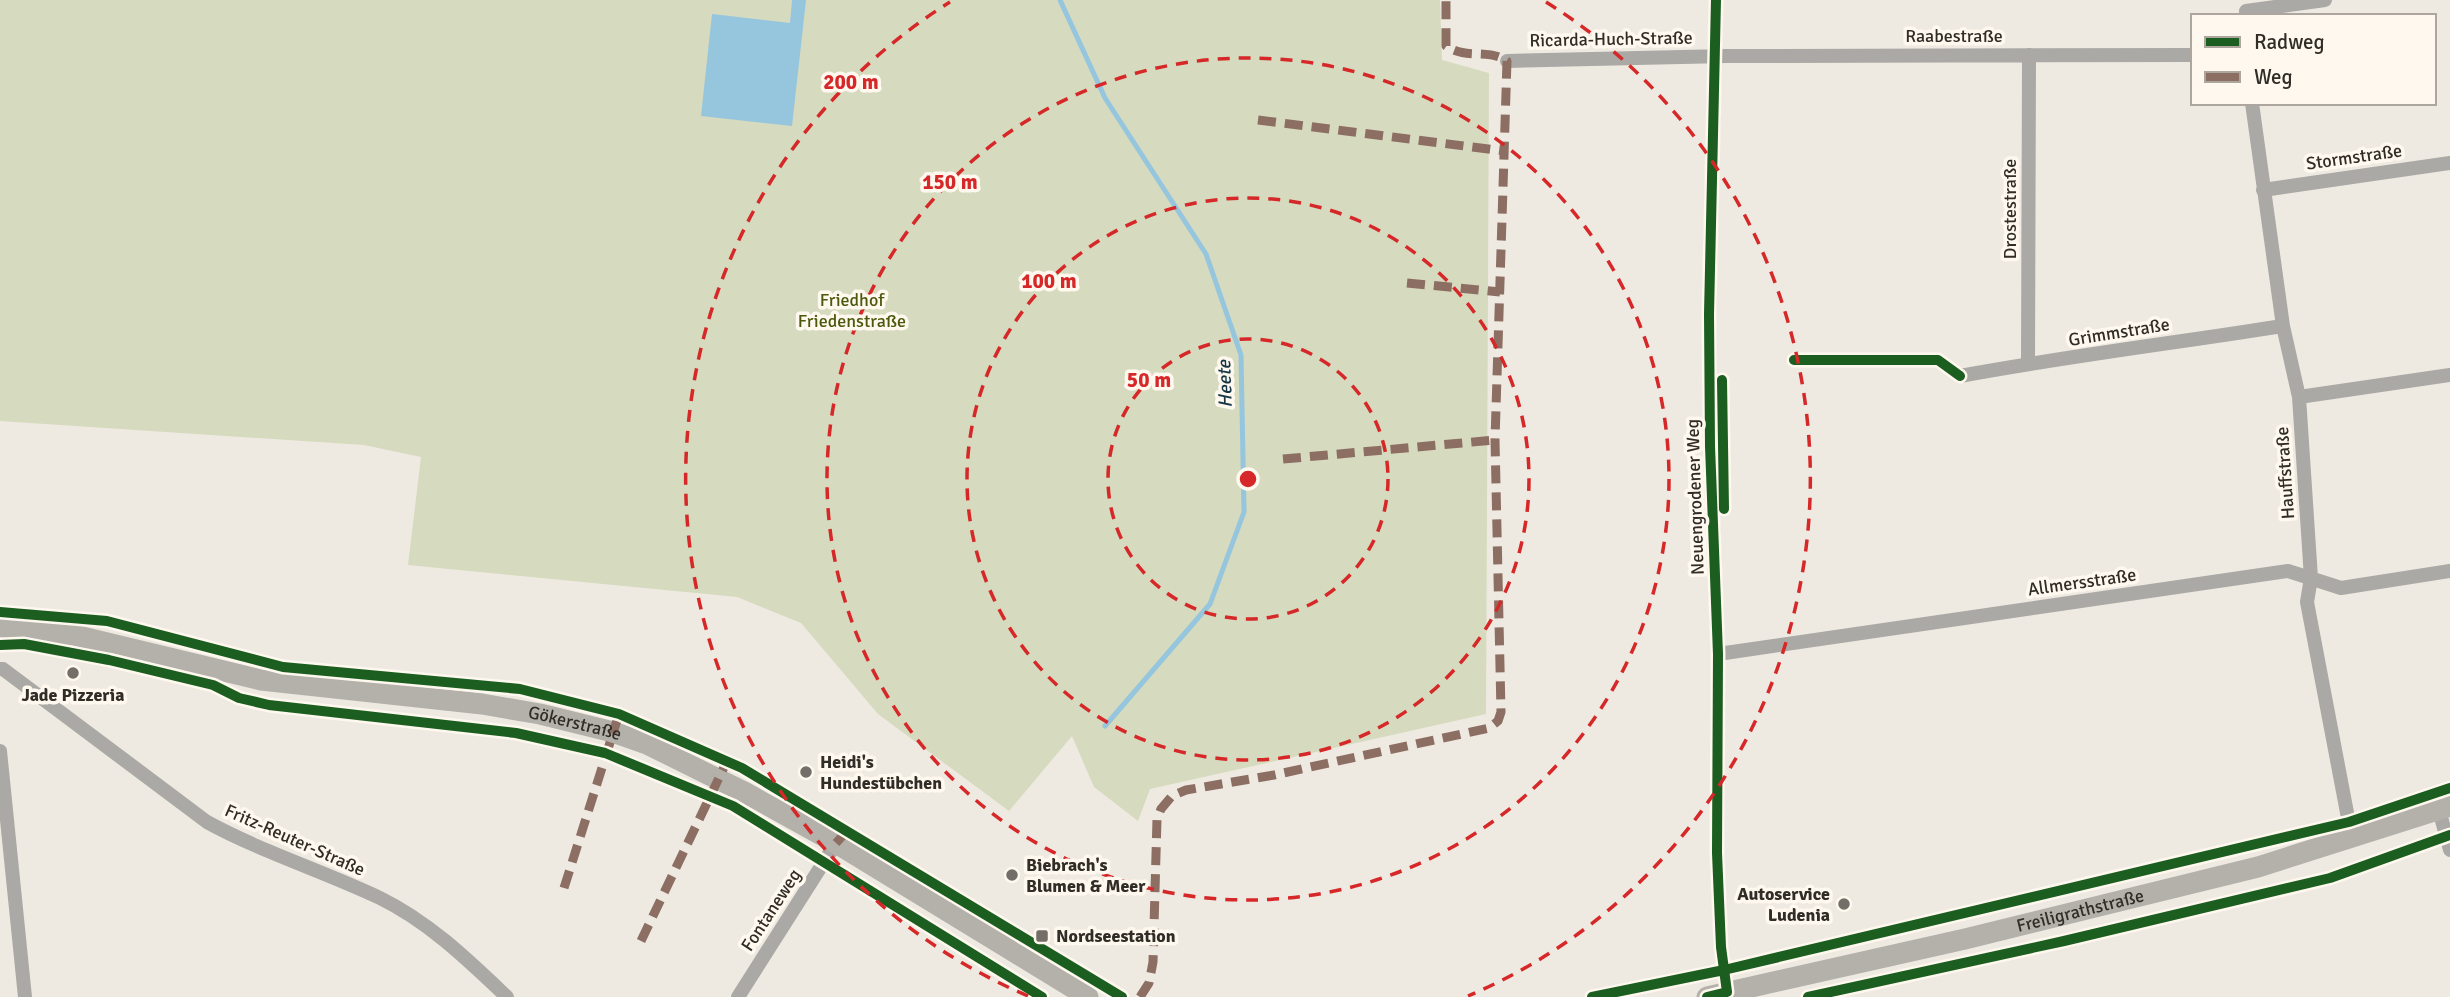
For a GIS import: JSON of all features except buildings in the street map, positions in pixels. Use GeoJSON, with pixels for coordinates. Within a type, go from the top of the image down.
{"type":"FeatureCollection","features":[{"type":"Feature","properties":{"kind":"main road","name":"Gökerstraße"},"geometry":{"type":"LineString","coordinates":[[0,627],[74,635],[261,680],[482,704],[540,714],[613,732],[647,744],[718,777],[836,843],[1088,997]]}},
{"type":"Feature","properties":{"kind":"main road","name":"Freiligrathstraße"},"geometry":{"type":"LineString","coordinates":[[1717,995],[1965,939],[2244,871],[2445,808]]}},
{"type":"Feature","properties":{"kind":"street","name":"Neuengrodener Weg"},"geometry":{"type":"LineString","coordinates":[[1716,0],[1709,327],[1710,446],[1718,654],[1717,853],[1721,947],[1717,995]]}},
{"type":"Feature","properties":{"kind":"street"},"geometry":{"type":"LineString","coordinates":[[2246,14],[2246,11],[2325,0]]}},
{"type":"Feature","properties":{"kind":"street","name":"Drostestraße"},"geometry":{"type":"LineString","coordinates":[[2028,363],[2029,55]]}},
{"type":"Feature","properties":{"kind":"street","name":"Raabestraße"},"geometry":{"type":"LineString","coordinates":[[1716,56],[2191,55]]}},
{"type":"Feature","properties":{"kind":"street","name":"Ricarda-Huch-Straße"},"geometry":{"type":"LineString","coordinates":[[1507,61],[1716,56]]}},
{"type":"Feature","properties":{"kind":"street","name":"Hauffstraße"},"geometry":{"type":"LineString","coordinates":[[2252,105],[2283,326],[2299,397],[2311,578],[2307,602],[2352,839]]}},
{"type":"Feature","properties":{"kind":"street","name":"Stormstraße"},"geometry":{"type":"LineString","coordinates":[[2263,190],[2450,163]]}},
{"type":"Feature","properties":{"kind":"street","name":"Grimmstraße"},"geometry":{"type":"LineString","coordinates":[[1960,376],[2028,363],[2283,326]]}},
{"type":"Feature","properties":{"kind":"street"},"geometry":{"type":"LineString","coordinates":[[2299,397],[2450,375]]}},
{"type":"Feature","properties":{"kind":"street","name":"Allmersstraße"},"geometry":{"type":"LineString","coordinates":[[1718,654],[2288,571],[2342,588],[2450,570]]}},
{"type":"Feature","properties":{"kind":"street","name":"Fritz-Reuter-Straße"},"geometry":{"type":"LineString","coordinates":[[0,669],[3,668],[207,822],[235,837],[382,899],[444,939],[508,997]]}},
{"type":"Feature","properties":{"kind":"street"},"geometry":{"type":"LineString","coordinates":[[0,751],[25,997]]}},
{"type":"Feature","properties":{"kind":"street"},"geometry":{"type":"LineString","coordinates":[[2445,808],[2450,850]]}},
{"type":"Feature","properties":{"kind":"street","name":"Fontaneweg"},"geometry":{"type":"LineString","coordinates":[[738,997],[836,843]]}},
{"type":"Feature","properties":{"kind":"green space","name":"Friedhof Friedenstraße"},"geometry":{"type":"Polygon","coordinates":[[[0,0],[1440,0],[1442,60],[1489,73],[1486,714],[1150,789],[1138,821],[1094,787],[1072,736],[1009,811],[878,714],[801,623],[737,597],[408,565],[421,457],[364,445],[0,421],[0,0]]]}},
{"type":"Feature","properties":{"kind":"water"},"geometry":{"type":"Polygon","coordinates":[[[792,0],[806,0],[792,126],[701,116],[712,14],[790,23],[792,0]]]}},
{"type":"Feature","properties":{"kind":"waterway","name":"Heete"},"geometry":{"type":"LineString","coordinates":[[1060,0],[1105,98],[1206,254],[1241,355],[1244,512],[1210,604],[1105,726]]}},
{"type":"Feature","properties":{"kind":"marked path"},"geometry":{"type":"LineString","coordinates":[[1140,997],[1149,983],[1153,962],[1157,819],[1161,809],[1172,796],[1186,790],[1274,775],[1489,728],[1498,721],[1501,712],[1495,440],[1507,61],[1492,55],[1462,52],[1446,46],[1446,0]]}},
{"type":"Feature","properties":{"kind":"marked path"},"geometry":{"type":"LineString","coordinates":[[1258,120],[1504,151]]}},
{"type":"Feature","properties":{"kind":"marked path"},"geometry":{"type":"LineString","coordinates":[[1407,283],[1500,292]]}},
{"type":"Feature","properties":{"kind":"marked path"},"geometry":{"type":"LineString","coordinates":[[1283,459],[1495,440]]}},
{"type":"Feature","properties":{"kind":"marked path"},"geometry":{"type":"LineString","coordinates":[[564,888],[619,714]]}},
{"type":"Feature","properties":{"kind":"marked path"},"geometry":{"type":"LineString","coordinates":[[641,941],[727,761]]}},
{"type":"Feature","properties":{"kind":"marked path"},"geometry":{"type":"LineString","coordinates":[[836,843],[848,830]]}},
{"type":"Feature","properties":{"kind":"cycle path"},"geometry":{"type":"LineString","coordinates":[[1707,997],[1727,992],[1721,947],[1717,853],[1718,654],[1710,446],[1709,314],[1716,0]]}},
{"type":"Feature","properties":{"kind":"cycle path"},"geometry":{"type":"LineString","coordinates":[[1794,360],[1938,360],[1960,376]]}},
{"type":"Feature","properties":{"kind":"cycle path"},"geometry":{"type":"LineString","coordinates":[[1722,380],[1724,509]]}},
{"type":"Feature","properties":{"kind":"cycle path"},"geometry":{"type":"LineString","coordinates":[[0,612],[107,621],[283,667],[520,689],[619,714],[742,768],[1122,997]]}},
{"type":"Feature","properties":{"kind":"cycle path"},"geometry":{"type":"LineString","coordinates":[[0,645],[24,644],[109,660],[213,685],[239,698],[269,705],[516,733],[605,753],[733,806],[1042,997]]}},
{"type":"Feature","properties":{"kind":"cycle path"},"geometry":{"type":"LineString","coordinates":[[1592,997],[1724,970],[2349,822],[2450,788]]}},
{"type":"Feature","properties":{"kind":"cycle path"},"geometry":{"type":"LineString","coordinates":[[1808,997],[2064,941],[2330,878],[2450,835]]}},
{"type":"Feature","properties":{"kind":"place","name":"Jade Pizzeria"},"geometry":{"type":"Point","coordinates":[73,673]}},
{"type":"Feature","properties":{"kind":"place","name":"Heidi's Hundestübchen"},"geometry":{"type":"Point","coordinates":[806,772]}},
{"type":"Feature","properties":{"kind":"place","name":"Biebrach's Blumen & Meer"},"geometry":{"type":"Point","coordinates":[1012,875]}},
{"type":"Feature","properties":{"kind":"place","name":"Autoservice Ludenia"},"geometry":{"type":"Point","coordinates":[1844,904]}},
{"type":"Feature","properties":{"kind":"place","name":"Nordseestation"},"geometry":{"type":"Point","coordinates":[1042,936]}}]}
